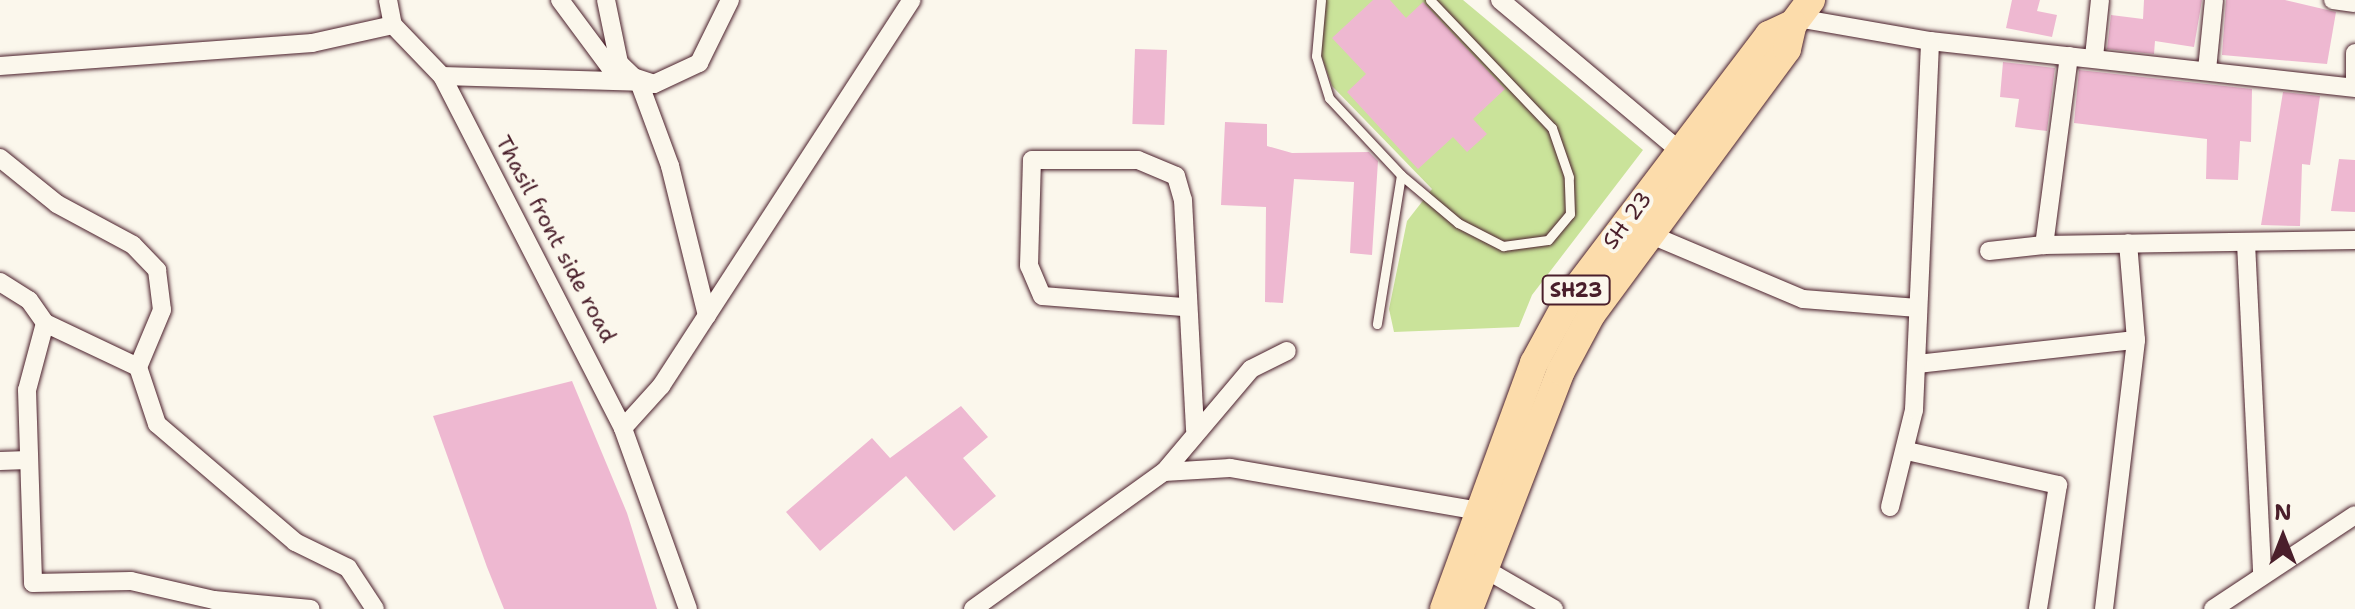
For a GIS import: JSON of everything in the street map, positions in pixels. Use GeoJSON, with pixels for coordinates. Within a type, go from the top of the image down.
{"type":"FeatureCollection","features":[{"type":"Feature","properties":{"kind":"main road"},"geometry":{"type":"LineString","coordinates":[[1444,609],[1473,563],[1491,514],[1610,265],[1649,234],[1689,159],[1749,81],[1787,49],[1801,14]]}},
{"type":"Feature","properties":{"kind":"main road","name":"SH 23"},"geometry":{"type":"LineString","coordinates":[[1610,265],[1689,159]]}},
{"type":"Feature","properties":{"kind":"main road"},"geometry":{"type":"LineString","coordinates":[[1469,609],[1473,563]]}},
{"type":"Feature","properties":{"kind":"street"},"geometry":{"type":"LineString","coordinates":[[0,66],[312,43],[393,25],[388,0]]}},
{"type":"Feature","properties":{"kind":"street"},"geometry":{"type":"LineString","coordinates":[[560,0],[612,70],[639,82]]}},
{"type":"Feature","properties":{"kind":"street"},"geometry":{"type":"LineString","coordinates":[[606,0],[619,63],[639,82],[700,264],[707,315]]}},
{"type":"Feature","properties":{"kind":"street"},"geometry":{"type":"LineString","coordinates":[[442,76],[639,82],[680,77],[699,63],[730,0]]}},
{"type":"Feature","properties":{"kind":"street"},"geometry":{"type":"LineString","coordinates":[[623,428],[707,315],[912,0]]}},
{"type":"Feature","properties":{"kind":"street"},"geometry":{"type":"LineString","coordinates":[[1500,0],[1689,159]]}},
{"type":"Feature","properties":{"kind":"street"},"geometry":{"type":"LineString","coordinates":[[2094,57],[2100,0]]}},
{"type":"Feature","properties":{"kind":"street"},"geometry":{"type":"LineString","coordinates":[[2207,70],[2214,0]]}},
{"type":"Feature","properties":{"kind":"street"},"geometry":{"type":"LineString","coordinates":[[2333,0],[2355,3]]}},
{"type":"Feature","properties":{"kind":"street"},"geometry":{"type":"LineString","coordinates":[[1801,14],[1930,41],[2354,86],[2355,53]]}},
{"type":"Feature","properties":{"kind":"street","name":"Thasil front side road"},"geometry":{"type":"LineString","coordinates":[[393,25],[442,76],[623,428],[688,609]]}},
{"type":"Feature","properties":{"kind":"street"},"geometry":{"type":"LineString","coordinates":[[1890,507],[1907,451],[1917,364],[1930,41]]}},
{"type":"Feature","properties":{"kind":"street"},"geometry":{"type":"LineString","coordinates":[[2044,245],[2069,56]]}},
{"type":"Feature","properties":{"kind":"street"},"geometry":{"type":"LineString","coordinates":[[0,158],[45,196],[133,245],[157,270],[162,310],[138,367],[157,424],[295,542],[348,568],[375,609]]}},
{"type":"Feature","properties":{"kind":"street"},"geometry":{"type":"LineString","coordinates":[[1183,307],[1042,296],[1029,266],[1032,160],[1138,160],[1176,176],[1183,200],[1183,307],[1195,430]]}},
{"type":"Feature","properties":{"kind":"street"},"geometry":{"type":"LineString","coordinates":[[1649,234],[1803,299],[1918,308]]}},
{"type":"Feature","properties":{"kind":"street"},"geometry":{"type":"LineString","coordinates":[[1989,251],[2044,245],[2355,240]]}},
{"type":"Feature","properties":{"kind":"street"},"geometry":{"type":"LineString","coordinates":[[2104,609],[2136,340],[2128,243]]}},
{"type":"Feature","properties":{"kind":"street"},"geometry":{"type":"LineString","coordinates":[[2246,243],[2262,574]]}},
{"type":"Feature","properties":{"kind":"street"},"geometry":{"type":"LineString","coordinates":[[0,282],[29,300],[45,323],[138,367]]}},
{"type":"Feature","properties":{"kind":"street"},"geometry":{"type":"LineString","coordinates":[[45,323],[27,390],[33,583],[131,581],[214,600],[311,609]]}},
{"type":"Feature","properties":{"kind":"street"},"geometry":{"type":"LineString","coordinates":[[1917,364],[2136,340]]}},
{"type":"Feature","properties":{"kind":"street"},"geometry":{"type":"LineString","coordinates":[[973,609],[1164,472],[1195,430],[1251,369],[1287,351]]}},
{"type":"Feature","properties":{"kind":"street"},"geometry":{"type":"LineString","coordinates":[[1907,451],[2058,485],[2038,609]]}},
{"type":"Feature","properties":{"kind":"street"},"geometry":{"type":"LineString","coordinates":[[0,461],[28,460]]}},
{"type":"Feature","properties":{"kind":"street"},"geometry":{"type":"LineString","coordinates":[[1164,472],[1230,468],[1491,514]]}},
{"type":"Feature","properties":{"kind":"street"},"geometry":{"type":"LineString","coordinates":[[2213,609],[2355,515]]}},
{"type":"Feature","properties":{"kind":"street"},"geometry":{"type":"LineString","coordinates":[[1473,563],[1554,609]]}},
{"type":"Feature","properties":{"kind":"lane"},"geometry":{"type":"LineString","coordinates":[[1321,0],[1316,56],[1329,98],[1401,175],[1458,223],[1503,246],[1548,240],[1570,214],[1569,177],[1552,128],[1430,0]]}},
{"type":"Feature","properties":{"kind":"lane"},"geometry":{"type":"LineString","coordinates":[[1377,324],[1401,175]]}},
{"type":"Feature","properties":{"kind":"green space"},"geometry":{"type":"Polygon","coordinates":[[[1326,0],[1463,0],[1643,150],[1532,295],[1519,327],[1394,332],[1389,309],[1407,221],[1432,189],[1332,86],[1320,52],[1326,0]]]}},
{"type":"Feature","properties":{"kind":"building"},"geometry":{"type":"Polygon","coordinates":[[[1373,0],[1390,0],[1406,18],[1423,2],[1505,89],[1473,119],[1487,134],[1467,152],[1453,137],[1418,169],[1347,92],[1366,74],[1332,38],[1373,0]]]}},
{"type":"Feature","properties":{"kind":"building"},"geometry":{"type":"Polygon","coordinates":[[[2012,0],[2040,0],[2037,11],[2057,15],[2052,37],[2006,28],[2012,0]]]}},
{"type":"Feature","properties":{"kind":"building"},"geometry":{"type":"Polygon","coordinates":[[[2144,0],[2202,0],[2194,47],[2155,41],[2154,54],[2107,49],[2111,15],[2143,19],[2144,0]]]}},
{"type":"Feature","properties":{"kind":"building"},"geometry":{"type":"Polygon","coordinates":[[[2226,0],[2285,0],[2336,12],[2327,64],[2222,55],[2226,0]]]}},
{"type":"Feature","properties":{"kind":"building"},"geometry":{"type":"Polygon","coordinates":[[[1135,49],[1167,50],[1164,125],[1132,124],[1135,49]]]}},
{"type":"Feature","properties":{"kind":"building"},"geometry":{"type":"Polygon","coordinates":[[[2003,62],[2055,68],[2047,131],[2015,127],[2019,99],[2000,97],[2003,62]]]}},
{"type":"Feature","properties":{"kind":"building"},"geometry":{"type":"Polygon","coordinates":[[[2079,70],[2252,89],[2251,142],[2240,141],[2238,180],[2206,179],[2207,139],[2074,123],[2079,70]]]}},
{"type":"Feature","properties":{"kind":"building"},"geometry":{"type":"Polygon","coordinates":[[[2283,92],[2320,96],[2310,165],[2302,164],[2300,226],[2261,225],[2283,92]]]}},
{"type":"Feature","properties":{"kind":"building"},"geometry":{"type":"Polygon","coordinates":[[[1225,122],[1267,124],[1267,146],[1292,153],[1369,152],[1378,161],[1372,255],[1350,253],[1354,182],[1294,179],[1283,303],[1265,302],[1266,207],[1221,205],[1225,122]]]}},
{"type":"Feature","properties":{"kind":"building"},"geometry":{"type":"Polygon","coordinates":[[[2339,159],[2355,160],[2355,212],[2331,211],[2339,159]]]}},
{"type":"Feature","properties":{"kind":"building"},"geometry":{"type":"Polygon","coordinates":[[[572,381],[627,513],[657,609],[504,609],[487,567],[433,416],[572,381]]]}},
{"type":"Feature","properties":{"kind":"building"},"geometry":{"type":"Polygon","coordinates":[[[961,406],[988,437],[963,458],[996,496],[954,531],[906,476],[820,551],[786,512],[872,438],[890,458],[961,406]]]}}]}
